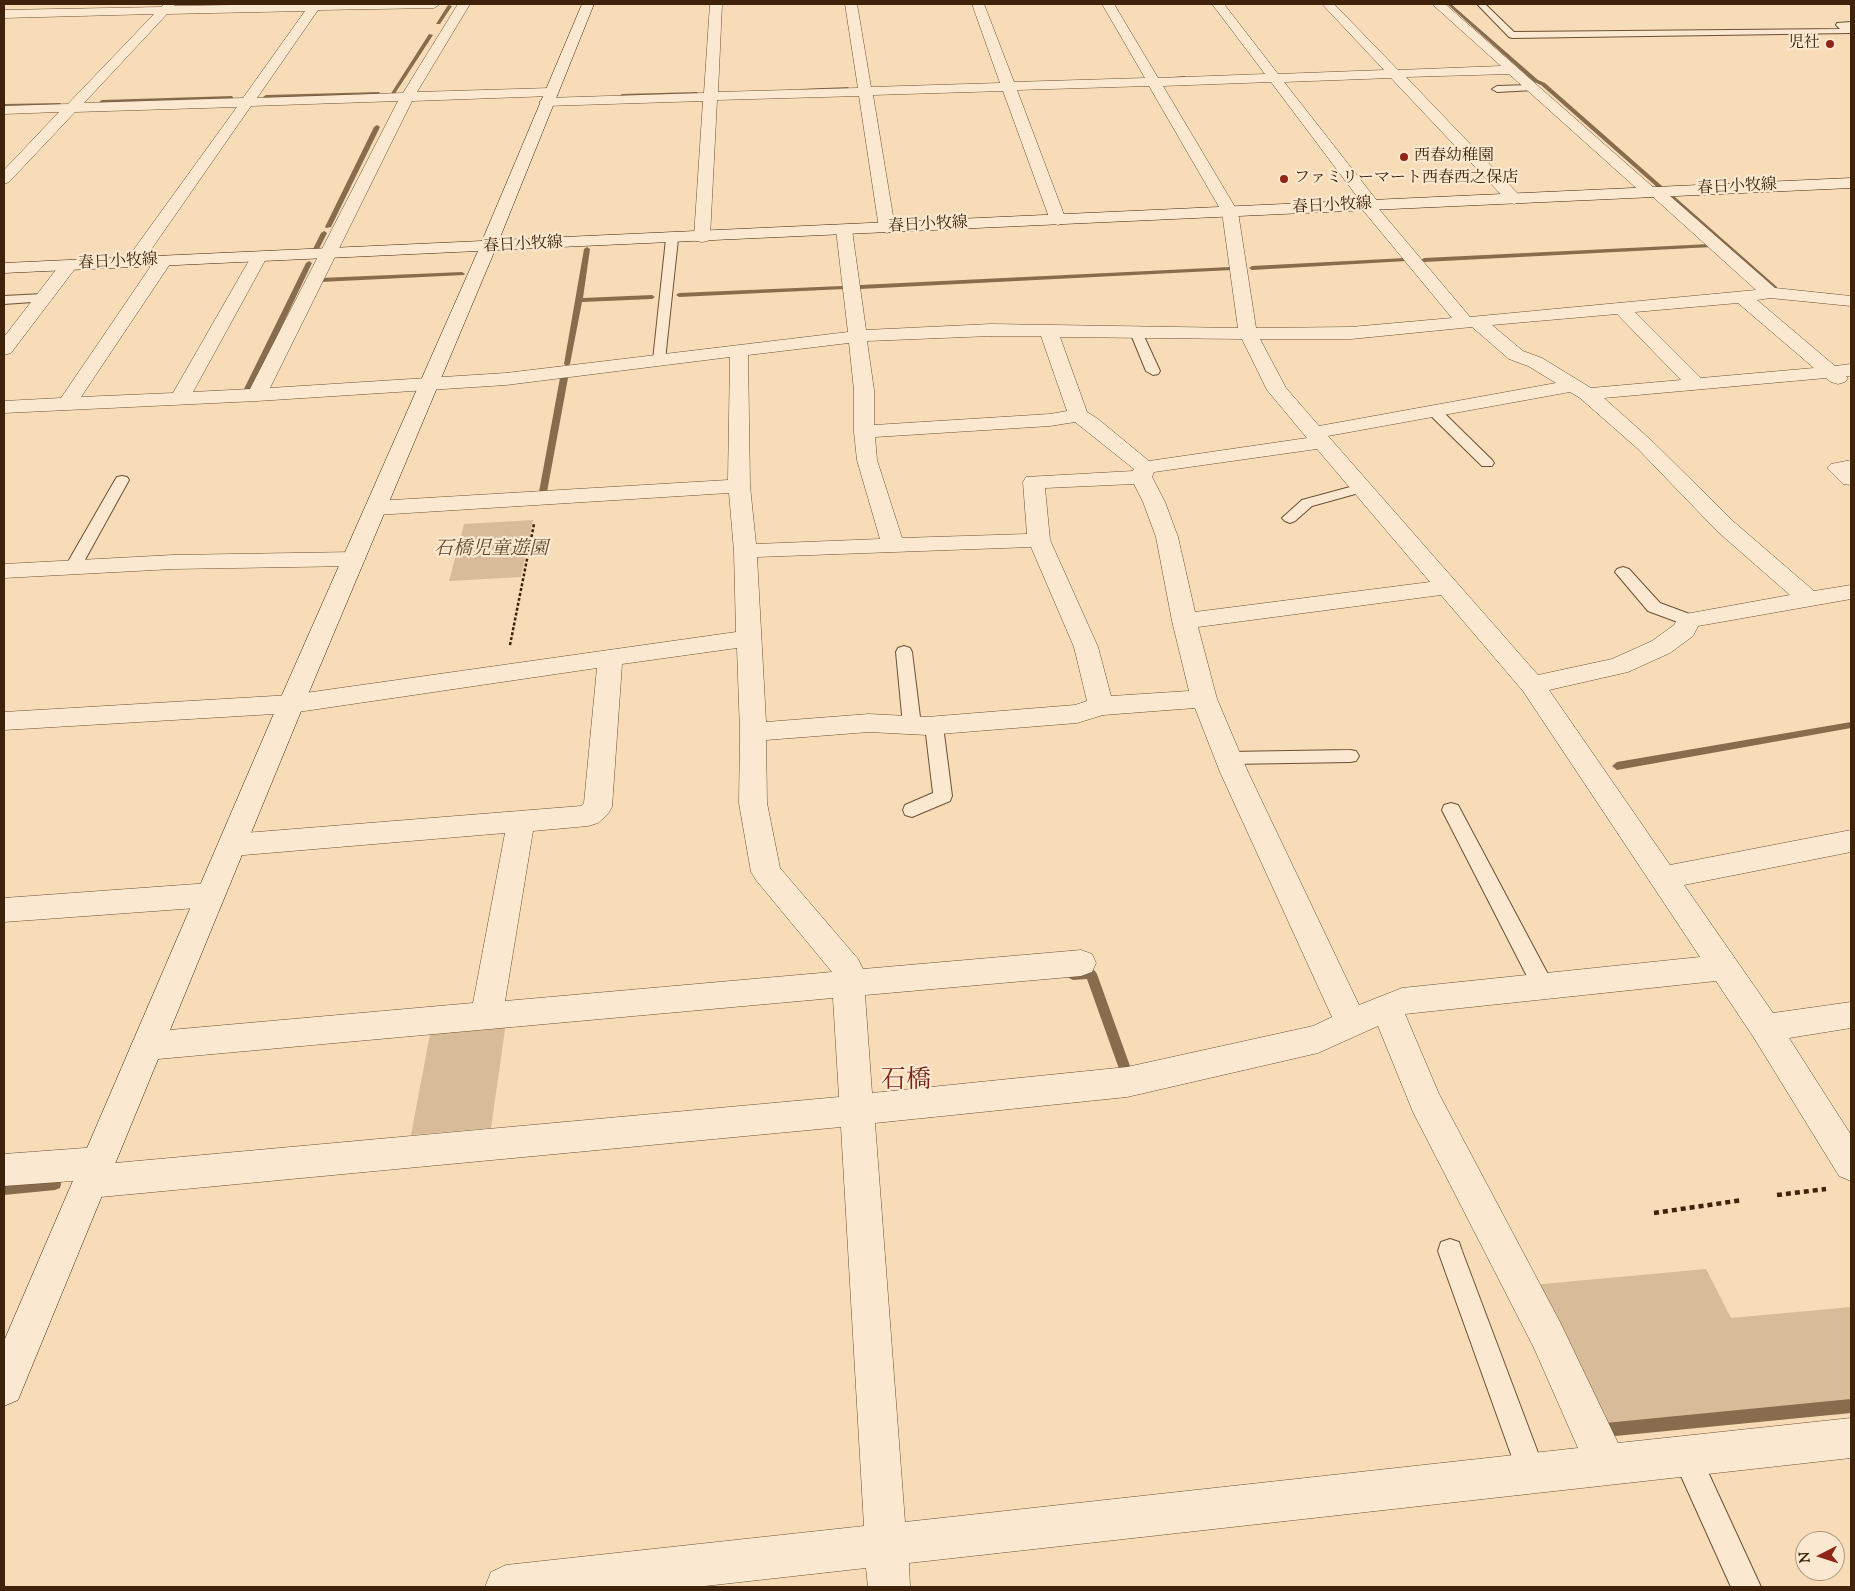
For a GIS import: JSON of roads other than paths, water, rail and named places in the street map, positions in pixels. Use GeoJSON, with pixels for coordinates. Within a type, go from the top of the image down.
{"type":"FeatureCollection","features":[{"type":"Feature","properties":{"kind":"street"},"geometry":{"type":"LineString","coordinates":[[4,22],[9,14],[26,4]]}},
{"type":"Feature","properties":{"kind":"street"},"geometry":{"type":"LineString","coordinates":[[9,14],[168,7],[434,4]]}},
{"type":"Feature","properties":{"kind":"street"},"geometry":{"type":"LineString","coordinates":[[257,396],[407,97],[464,4]]}},
{"type":"Feature","properties":{"kind":"street"},"geometry":{"type":"LineString","coordinates":[[4,1386],[291,704],[488,247],[588,4]]}},
{"type":"Feature","properties":{"kind":"street"},"geometry":{"type":"LineString","coordinates":[[702,237],[716,4]]}},
{"type":"Feature","properties":{"kind":"street"},"geometry":{"type":"LineString","coordinates":[[850,4],[887,228]]}},
{"type":"Feature","properties":{"kind":"street"},"geometry":{"type":"LineString","coordinates":[[978,4],[1058,220]]}},
{"type":"Feature","properties":{"kind":"street"},"geometry":{"type":"LineString","coordinates":[[1108,4],[1230,212],[1248,334],[1277,390],[1532,685],[1765,1028],[1842,1177]]}},
{"type":"Feature","properties":{"kind":"street"},"geometry":{"type":"LineString","coordinates":[[1218,4],[1370,206],[1470,321],[1516,355],[1535,362],[1580,390],[1645,445],[1726,527],[1809,599]]}},
{"type":"Feature","properties":{"kind":"street"},"geometry":{"type":"LineString","coordinates":[[1328,4],[1514,199]]}},
{"type":"Feature","properties":{"kind":"street"},"geometry":{"type":"LineString","coordinates":[[1438,4],[1531,88],[1770,293]]}},
{"type":"Feature","properties":{"kind":"street"},"geometry":{"type":"LineString","coordinates":[[133,263],[315,5]]}},
{"type":"Feature","properties":{"kind":"street"},"geometry":{"type":"LineString","coordinates":[[4,179],[168,7]]}},
{"type":"Feature","properties":{"kind":"street"},"geometry":{"type":"LineString","coordinates":[[4,110],[407,97],[710,97],[1511,70]]}},
{"type":"Feature","properties":{"kind":"street","name":"春日小牧線"},"geometry":{"type":"LineString","coordinates":[[4,268],[1851,183]]}},
{"type":"Feature","properties":{"kind":"street"},"geometry":{"type":"LineString","coordinates":[[844,230],[864,390],[864,432],[867,460],[893,545]]}},
{"type":"Feature","properties":{"kind":"street"},"geometry":{"type":"LineString","coordinates":[[179,399],[259,257]]}},
{"type":"Feature","properties":{"kind":"street"},"geometry":{"type":"LineString","coordinates":[[67,404],[163,261]]}},
{"type":"Feature","properties":{"kind":"street"},"geometry":{"type":"LineString","coordinates":[[4,349],[68,266]]}},
{"type":"Feature","properties":{"kind":"street"},"geometry":{"type":"LineString","coordinates":[[4,407],[257,396],[506,379],[858,336],[991,330],[1248,334],[1351,333],[1770,293],[1851,301]]}},
{"type":"Feature","properties":{"kind":"street"},"geometry":{"type":"LineString","coordinates":[[1742,297],[1829,371],[1851,387]]}},
{"type":"Feature","properties":{"kind":"street"},"geometry":{"type":"LineString","coordinates":[[1621,308],[1696,384]]}},
{"type":"Feature","properties":{"kind":"street"},"geometry":{"type":"LineString","coordinates":[[1049,332],[1078,415]]}},
{"type":"Feature","properties":{"kind":"street"},"geometry":{"type":"LineString","coordinates":[[740,350],[739,486],[745,551],[753,732],[752,803],[766,872],[847,968],[890,1587]]}},
{"type":"Feature","properties":{"kind":"street"},"geometry":{"type":"LineString","coordinates":[[1101,706],[1086,647],[1039,540],[1034,482],[1143,472],[1167,463],[1318,437],[1434,411],[1580,390],[1696,384],[1851,370]]}},
{"type":"Feature","properties":{"kind":"street"},"geometry":{"type":"LineString","coordinates":[[864,432],[1050,420],[1078,415],[1092,423],[1143,472],[1167,537],[1184,621],[1204,699],[1350,1023]]}},
{"type":"Feature","properties":{"kind":"street"},"geometry":{"type":"LineString","coordinates":[[1851,466],[1838,468],[1851,479]]}},
{"type":"Feature","properties":{"kind":"street"},"geometry":{"type":"LineString","coordinates":[[376,508],[739,486]]}},
{"type":"Feature","properties":{"kind":"street"},"geometry":{"type":"LineString","coordinates":[[745,551],[1039,540]]}},
{"type":"Feature","properties":{"kind":"street"},"geometry":{"type":"LineString","coordinates":[[4,571],[173,562],[354,559]]}},
{"type":"Feature","properties":{"kind":"street"},"geometry":{"type":"LineString","coordinates":[[1184,621],[1446,587]]}},
{"type":"Feature","properties":{"kind":"street"},"geometry":{"type":"LineString","coordinates":[[1532,685],[1619,666],[1661,647],[1684,630],[1689,620],[1851,592]]}},
{"type":"Feature","properties":{"kind":"street"},"geometry":{"type":"LineString","coordinates":[[4,721],[291,704],[748,638]]}},
{"type":"Feature","properties":{"kind":"street"},"geometry":{"type":"LineString","coordinates":[[232,844],[588,816],[598,807],[610,658]]}},
{"type":"Feature","properties":{"kind":"street"},"geometry":{"type":"LineString","coordinates":[[753,732],[869,724],[923,726],[1077,714],[1101,706],[1204,699]]}},
{"type":"Feature","properties":{"kind":"street"},"geometry":{"type":"LineString","coordinates":[[487,1016],[521,821]]}},
{"type":"Feature","properties":{"kind":"street"},"geometry":{"type":"LineString","coordinates":[[1663,878],[1851,841]]}},
{"type":"Feature","properties":{"kind":"street"},"geometry":{"type":"LineString","coordinates":[[4,910],[210,895]]}},
{"type":"Feature","properties":{"kind":"street"},"geometry":{"type":"LineString","coordinates":[[147,1046],[1081,963]]}},
{"type":"Feature","properties":{"kind":"street"},"geometry":{"type":"LineString","coordinates":[[4,1170],[94,1172],[857,1110],[1127,1082],[1318,1039],[1402,1001],[1724,967]]}},
{"type":"Feature","properties":{"kind":"street"},"geometry":{"type":"LineString","coordinates":[[1386,1007],[1425,1101],[1548,1335],[1607,1466]]}},
{"type":"Feature","properties":{"kind":"street"},"geometry":{"type":"LineString","coordinates":[[1765,1028],[1851,1014]]}},
{"type":"Feature","properties":{"kind":"street"},"geometry":{"type":"LineString","coordinates":[[506,1587],[1851,1438]]}},
{"type":"Feature","properties":{"kind":"lane"},"geometry":{"type":"LineString","coordinates":[[1481,4],[1512,35],[1850,31],[1840,25],[1851,25]]}},
{"type":"Feature","properties":{"kind":"lane"},"geometry":{"type":"LineString","coordinates":[[1497,90],[1531,88]]}},
{"type":"Feature","properties":{"kind":"lane"},"geometry":{"type":"LineString","coordinates":[[659,360],[672,238]]}},
{"type":"Feature","properties":{"kind":"lane"},"geometry":{"type":"LineString","coordinates":[[4,300],[43,298]]}},
{"type":"Feature","properties":{"kind":"lane"},"geometry":{"type":"LineString","coordinates":[[1136,332],[1153,371]]}},
{"type":"Feature","properties":{"kind":"lane"},"geometry":{"type":"LineString","coordinates":[[1434,411],[1487,463]]}},
{"type":"Feature","properties":{"kind":"lane"},"geometry":{"type":"LineString","coordinates":[[73,567],[122,480]]}},
{"type":"Feature","properties":{"kind":"lane"},"geometry":{"type":"LineString","coordinates":[[1290,518],[1307,504],[1361,488]]}},
{"type":"Feature","properties":{"kind":"lane"},"geometry":{"type":"LineString","coordinates":[[1623,572],[1654,607],[1689,620]]}},
{"type":"Feature","properties":{"kind":"lane"},"geometry":{"type":"LineString","coordinates":[[904,652],[943,796],[912,810]]}},
{"type":"Feature","properties":{"kind":"lane"},"geometry":{"type":"LineString","coordinates":[[1229,758],[1350,756]]}},
{"type":"Feature","properties":{"kind":"lane"},"geometry":{"type":"LineString","coordinates":[[1451,810],[1543,986]]}},
{"type":"Feature","properties":{"kind":"lane"},"geometry":{"type":"LineString","coordinates":[[1450,1251],[1532,1474]]}},
{"type":"Feature","properties":{"kind":"lane"},"geometry":{"type":"LineString","coordinates":[[1686,1456],[1746,1587]]}},
{"type":"Feature","properties":{"kind":"waterway"},"geometry":{"type":"LineString","coordinates":[[1449,4],[1660,187]]}},
{"type":"Feature","properties":{"kind":"waterway"},"geometry":{"type":"LineString","coordinates":[[438,23],[450,6]]}},
{"type":"Feature","properties":{"kind":"waterway"},"geometry":{"type":"LineString","coordinates":[[392,94],[431,35]]}},
{"type":"Feature","properties":{"kind":"waterway"},"geometry":{"type":"LineString","coordinates":[[1165,78],[1184,77]]}},
{"type":"Feature","properties":{"kind":"waterway"},"geometry":{"type":"LineString","coordinates":[[800,90],[847,88]]}},
{"type":"Feature","properties":{"kind":"waterway"},"geometry":{"type":"LineString","coordinates":[[266,97],[378,93]]}},
{"type":"Feature","properties":{"kind":"waterway"},"geometry":{"type":"LineString","coordinates":[[622,96],[697,93]]}},
{"type":"Feature","properties":{"kind":"waterway"},"geometry":{"type":"LineString","coordinates":[[102,102],[232,98]]}},
{"type":"Feature","properties":{"kind":"waterway"},"geometry":{"type":"LineString","coordinates":[[4,106],[59,104]]}},
{"type":"Feature","properties":{"kind":"waterway"},"geometry":{"type":"LineString","coordinates":[[328,227],[377,127]]}},
{"type":"Feature","properties":{"kind":"waterway"},"geometry":{"type":"LineString","coordinates":[[1673,198],[1775,288]]}},
{"type":"Feature","properties":{"kind":"waterway"},"geometry":{"type":"LineString","coordinates":[[316,249],[324,233]]}},
{"type":"Feature","properties":{"kind":"waterway"},"geometry":{"type":"LineString","coordinates":[[1424,260],[1710,246]]}},
{"type":"Feature","properties":{"kind":"waterway"},"geometry":{"type":"LineString","coordinates":[[579,300],[587,249]]}},
{"type":"Feature","properties":{"kind":"waterway"},"geometry":{"type":"LineString","coordinates":[[1252,268],[1405,260]]}},
{"type":"Feature","properties":{"kind":"waterway"},"geometry":{"type":"LineString","coordinates":[[247,391],[309,263]]}},
{"type":"Feature","properties":{"kind":"waterway"},"geometry":{"type":"LineString","coordinates":[[860,287],[1230,269]]}},
{"type":"Feature","properties":{"kind":"waterway"},"geometry":{"type":"LineString","coordinates":[[320,280],[462,274]]}},
{"type":"Feature","properties":{"kind":"waterway"},"geometry":{"type":"LineString","coordinates":[[679,295],[842,288]]}},
{"type":"Feature","properties":{"kind":"waterway"},"geometry":{"type":"LineString","coordinates":[[579,300],[652,297]]}},
{"type":"Feature","properties":{"kind":"waterway"},"geometry":{"type":"LineString","coordinates":[[567,364],[579,300]]}},
{"type":"Feature","properties":{"kind":"waterway"},"geometry":{"type":"LineString","coordinates":[[543,492],[564,378]]}},
{"type":"Feature","properties":{"kind":"waterway"},"geometry":{"type":"LineString","coordinates":[[1617,766],[1851,725]]}},
{"type":"Feature","properties":{"kind":"waterway"},"geometry":{"type":"LineString","coordinates":[[1073,975],[1091,974],[1124,1066]]}},
{"type":"Feature","properties":{"kind":"waterway"},"geometry":{"type":"LineString","coordinates":[[4,1189],[55,1184]]}},
{"type":"Feature","properties":{"kind":"waterway"},"geometry":{"type":"LineString","coordinates":[[1605,1430],[1851,1406]]}},
{"type":"Feature","properties":{"kind":"place","name":"児社"},"geometry":{"type":"Point","coordinates":[1830,44]}},
{"type":"Feature","properties":{"kind":"place","name":"西春幼稚園"},"geometry":{"type":"Point","coordinates":[1404,157]}},
{"type":"Feature","properties":{"kind":"place","name":"ファミリーマート西春西之保店"},"geometry":{"type":"Point","coordinates":[1284,179]}},
{"type":"Feature","properties":{"kind":"district","name":"石橋"},"geometry":{"type":"Point","coordinates":[906,1083]}},
{"type":"Feature","properties":{"kind":"park label","name":"石橋児童遊園"},"geometry":{"type":"Point","coordinates":[491,551]}}]}
